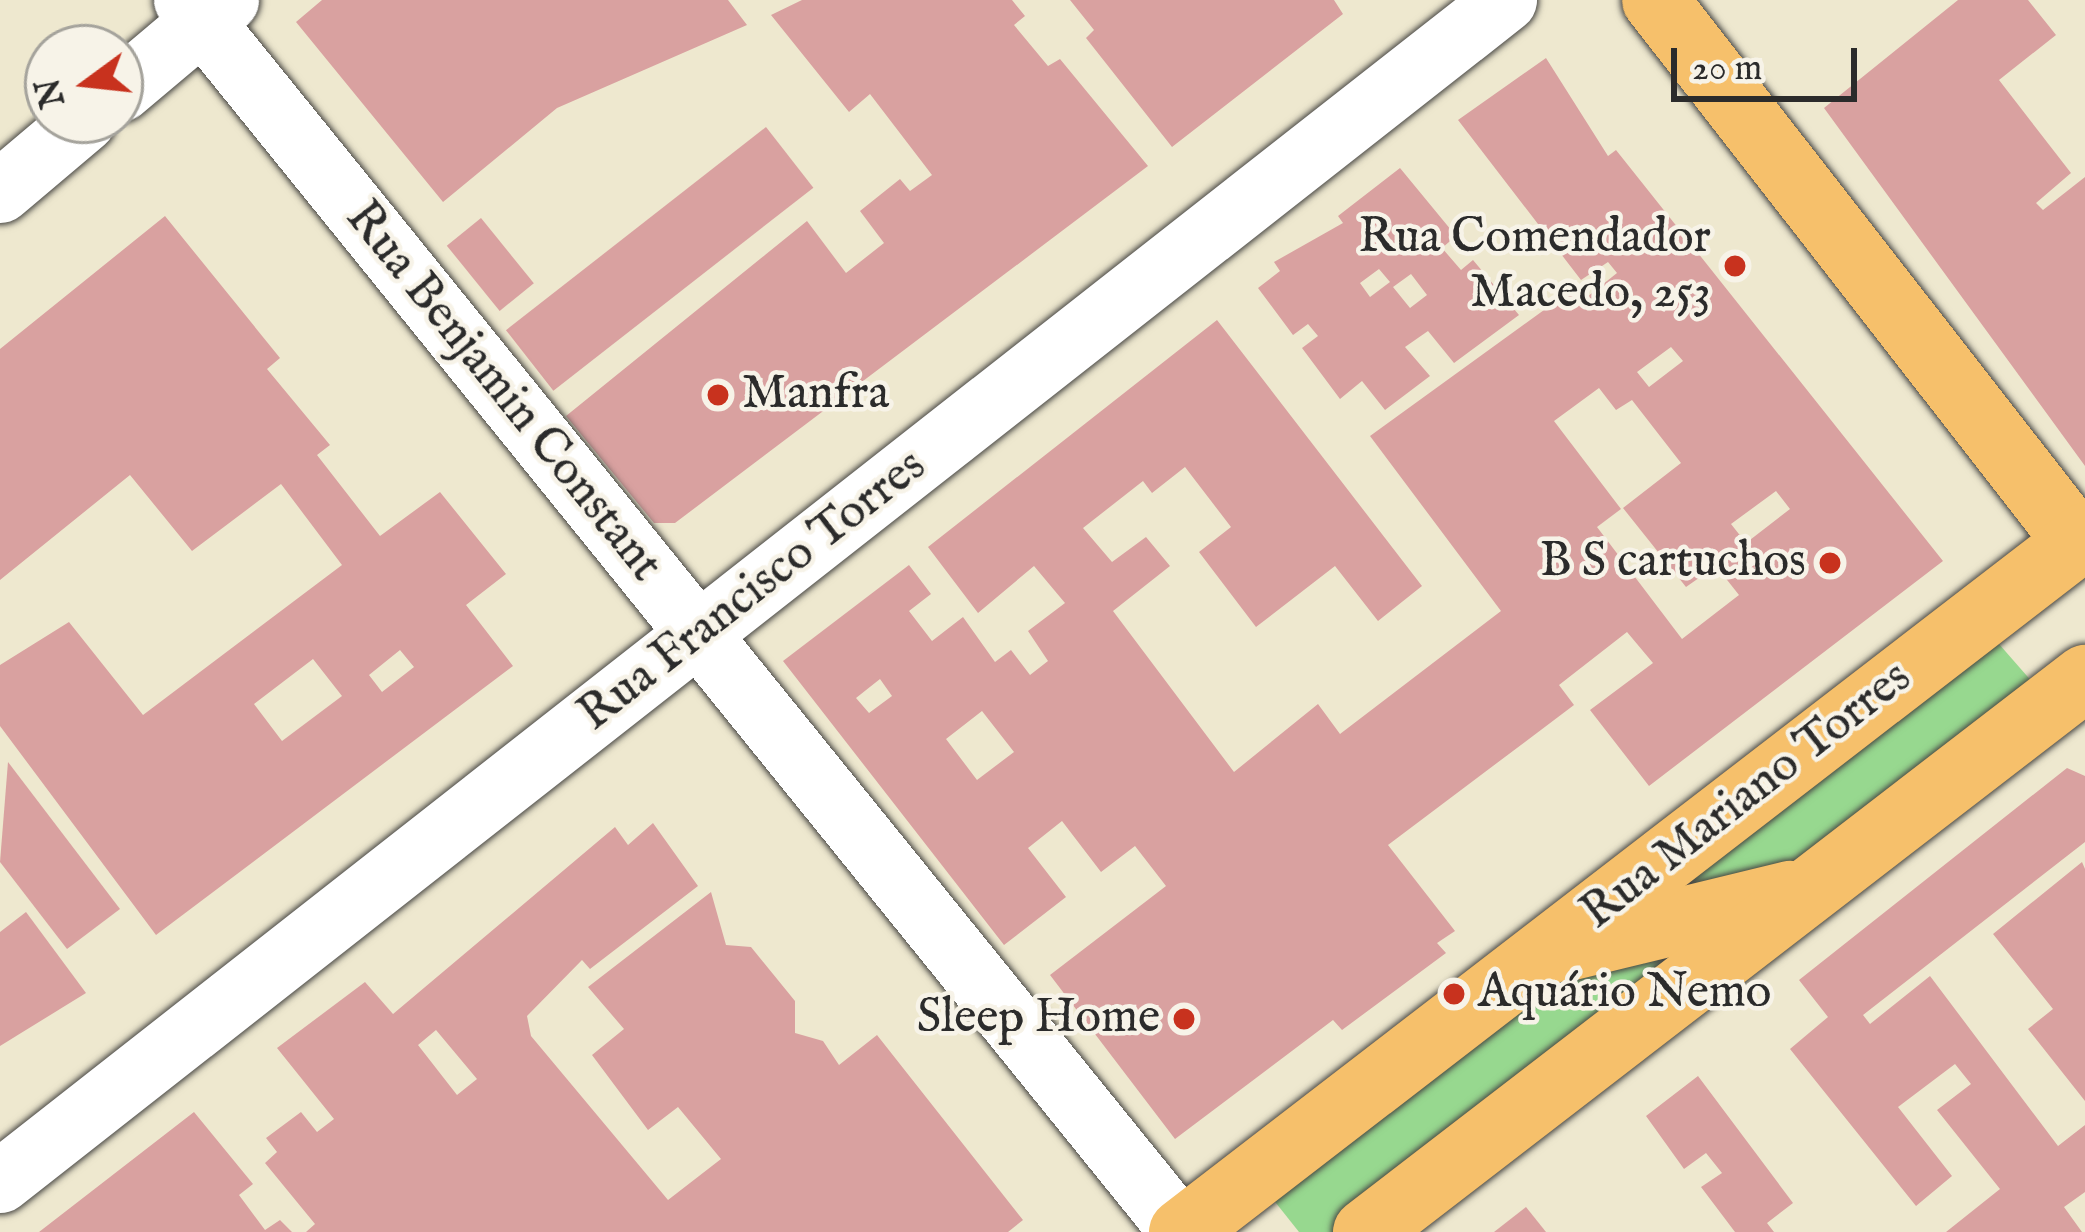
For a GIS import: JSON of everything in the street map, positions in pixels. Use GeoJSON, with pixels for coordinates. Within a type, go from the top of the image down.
{"type":"FeatureCollection","features":[{"type":"Feature","properties":{"kind":"main road"},"geometry":{"type":"LineString","coordinates":[[1654,0],[2082,544]]}},
{"type":"Feature","properties":{"kind":"main road","name":"Rua Mariano Torres"},"geometry":{"type":"LineString","coordinates":[[1182,1232],[2082,544]]}},
{"type":"Feature","properties":{"kind":"main road"},"geometry":{"type":"LineString","coordinates":[[1366,1232],[2085,678]]}},
{"type":"Feature","properties":{"kind":"main road"},"geometry":{"type":"LineString","coordinates":[[1541,955],[1811,889]]}},
{"type":"Feature","properties":{"kind":"street","name":"Rua Francisco Torres"},"geometry":{"type":"LineString","coordinates":[[0,1181],[1505,0]]}},
{"type":"Feature","properties":{"kind":"street","name":"Rua Benjamin Constant"},"geometry":{"type":"LineString","coordinates":[[204,7],[698,634],[1182,1232]]}},
{"type":"Feature","properties":{"kind":"street"},"geometry":{"type":"LineString","coordinates":[[144,66],[204,7]]}},
{"type":"Feature","properties":{"kind":"street"},"geometry":{"type":"LineString","coordinates":[[0,190],[55,144]]}},
{"type":"Feature","properties":{"kind":"green space"},"geometry":{"type":"Polygon","coordinates":[[[1992,636],[2047,699],[1805,880],[1595,932],[1992,636]]]}},
{"type":"Feature","properties":{"kind":"green space"},"geometry":{"type":"Polygon","coordinates":[[[1763,919],[1350,1232],[1299,1232],[1264,1188],[1542,976],[1763,919]]]}},
{"type":"Feature","properties":{"kind":"building"},"geometry":{"type":"Polygon","coordinates":[[[322,0],[728,0],[747,25],[557,108],[443,202],[296,22],[322,0]]]}},
{"type":"Feature","properties":{"kind":"building"},"geometry":{"type":"Polygon","coordinates":[[[802,0],[1012,0],[1025,16],[1014,25],[1048,66],[1060,59],[1148,166],[675,523],[654,523],[566,416],[807,221],[846,273],[884,243],[860,211],[900,179],[910,191],[932,175],[870,94],[849,112],[771,15],[802,0]]]}},
{"type":"Feature","properties":{"kind":"building"},"geometry":{"type":"Polygon","coordinates":[[[1070,0],[1334,0],[1343,14],[1172,147],[1086,38],[1094,30],[1070,0]]]}},
{"type":"Feature","properties":{"kind":"building"},"geometry":{"type":"Polygon","coordinates":[[[1958,0],[2028,0],[2056,35],[1999,80],[2071,173],[2036,203],[2043,210],[2085,177],[2085,466],[1824,108],[1958,0]]]}},
{"type":"Feature","properties":{"kind":"building"},"geometry":{"type":"Polygon","coordinates":[[[1546,58],[1608,156],[1616,150],[1943,561],[1649,786],[1590,710],[1653,663],[1627,632],[1559,685],[1574,705],[1388,845],[1455,931],[1437,943],[1446,953],[1342,1030],[1333,1020],[1175,1139],[1050,975],[1166,886],[1135,846],[1101,872],[1062,821],[1028,848],[1066,897],[1004,945],[783,661],[909,565],[931,594],[909,611],[932,641],[963,617],[995,662],[1011,650],[1030,675],[1048,661],[1028,631],[1065,603],[1034,566],[978,613],[928,547],[1217,320],[1422,586],[1378,621],[1335,566],[1256,627],[1199,552],[1231,527],[1185,467],[1152,493],[1143,481],[1083,528],[1112,562],[1146,537],[1170,566],[1113,611],[1234,772],[1318,704],[1340,734],[1501,611],[1370,436],[1573,289],[1582,301],[1617,273],[1608,262],[1581,280],[1458,120],[1546,58]],[[1671,347],[1637,372],[1649,387],[1683,361],[1671,347]],[[1599,388],[1554,421],[1621,509],[1597,527],[1682,639],[1739,595],[1716,566],[1686,587],[1623,508],[1681,463],[1632,400],[1616,410],[1599,388]],[[1776,491],[1731,524],[1746,543],[1790,509],[1776,491]],[[880,679],[856,698],[869,713],[892,696],[880,679]],[[982,711],[946,739],[977,780],[1014,752],[982,711]]]}},
{"type":"Feature","properties":{"kind":"building"},"geometry":{"type":"Polygon","coordinates":[[[766,127],[813,188],[553,391],[506,330],[766,127]]]}},
{"type":"Feature","properties":{"kind":"building"},"geometry":{"type":"Polygon","coordinates":[[[1400,168],[1456,236],[1442,248],[1461,270],[1473,260],[1519,315],[1454,363],[1428,331],[1405,347],[1430,376],[1385,410],[1362,381],[1340,399],[1302,348],[1318,336],[1308,324],[1293,335],[1258,288],[1280,271],[1274,262],[1343,223],[1338,216],[1400,168]],[[1379,269],[1360,283],[1370,297],[1390,282],[1379,269]],[[1411,274],[1393,287],[1410,308],[1427,295],[1411,274]]]}},
{"type":"Feature","properties":{"kind":"building"},"geometry":{"type":"Polygon","coordinates":[[[165,216],[280,358],[267,369],[330,445],[317,455],[380,536],[440,492],[506,574],[466,605],[513,666],[156,935],[0,726],[0,665],[69,622],[143,715],[342,565],[281,484],[192,551],[130,475],[0,580],[0,349],[165,216]],[[400,650],[369,675],[382,692],[414,667],[400,650]],[[313,659],[254,704],[282,741],[342,696],[313,659]]]}},
{"type":"Feature","properties":{"kind":"building"},"geometry":{"type":"Polygon","coordinates":[[[481,218],[534,283],[500,311],[447,246],[481,218]]]}},
{"type":"Feature","properties":{"kind":"building"},"geometry":{"type":"Polygon","coordinates":[[[8,762],[120,909],[67,949],[0,862],[8,762]]]}},
{"type":"Feature","properties":{"kind":"building"},"geometry":{"type":"Polygon","coordinates":[[[2067,768],[2085,776],[2085,842],[1863,1015],[1870,1024],[1930,976],[2058,1146],[2085,1125],[2085,1192],[2064,1207],[2082,1232],[1946,1232],[2000,1189],[1937,1110],[1971,1084],[1955,1064],[1898,1107],[1952,1176],[1916,1206],[1790,1049],[1828,1017],[1799,980],[2067,768]]]}},
{"type":"Feature","properties":{"kind":"building"},"geometry":{"type":"Polygon","coordinates":[[[653,823],[698,886],[590,969],[582,960],[527,1016],[531,1036],[668,1200],[721,1159],[678,1107],[648,1130],[592,1055],[624,1029],[588,987],[711,892],[726,945],[751,947],[795,1001],[795,1033],[823,1041],[839,1065],[877,1035],[1023,1220],[1008,1232],[306,1232],[315,1224],[265,1163],[277,1152],[266,1138],[301,1112],[317,1132],[334,1119],[277,1048],[365,982],[393,1014],[615,827],[628,845],[653,823]],[[436,1030],[418,1045],[457,1095],[477,1079],[436,1030]]]}},
{"type":"Feature","properties":{"kind":"building"},"geometry":{"type":"Polygon","coordinates":[[[2082,862],[2085,1101],[2028,1029],[2053,1009],[1993,934],[2082,862]]]}},
{"type":"Feature","properties":{"kind":"building"},"geometry":{"type":"Polygon","coordinates":[[[26,912],[86,993],[0,1046],[0,932],[26,912]]]}},
{"type":"Feature","properties":{"kind":"building"},"geometry":{"type":"Polygon","coordinates":[[[1698,1076],[1793,1203],[1767,1223],[1774,1232],[1735,1232],[1701,1187],[1722,1173],[1706,1153],[1684,1169],[1646,1116],[1698,1076]]]}},
{"type":"Feature","properties":{"kind":"building"},"geometry":{"type":"Polygon","coordinates":[[[194,1112],[253,1184],[239,1195],[265,1230],[280,1220],[292,1232],[39,1232],[194,1112]]]}},
{"type":"Feature","properties":{"kind":"building"},"geometry":{"type":"Polygon","coordinates":[[[1526,1207],[1546,1232],[1494,1232],[1526,1207]]]}},
{"type":"Feature","properties":{"kind":"place","name":"Rua Comendador Macedo, 253"},"geometry":{"type":"Point","coordinates":[1735,266]}},
{"type":"Feature","properties":{"kind":"place","name":"Manfra"},"geometry":{"type":"Point","coordinates":[718,395]}},
{"type":"Feature","properties":{"kind":"place","name":"B S cartuchos"},"geometry":{"type":"Point","coordinates":[1830,563]}},
{"type":"Feature","properties":{"kind":"place","name":"Aquário Nemo"},"geometry":{"type":"Point","coordinates":[1454,994]}},
{"type":"Feature","properties":{"kind":"place","name":"Sleep Home"},"geometry":{"type":"Point","coordinates":[1184,1019]}}]}
